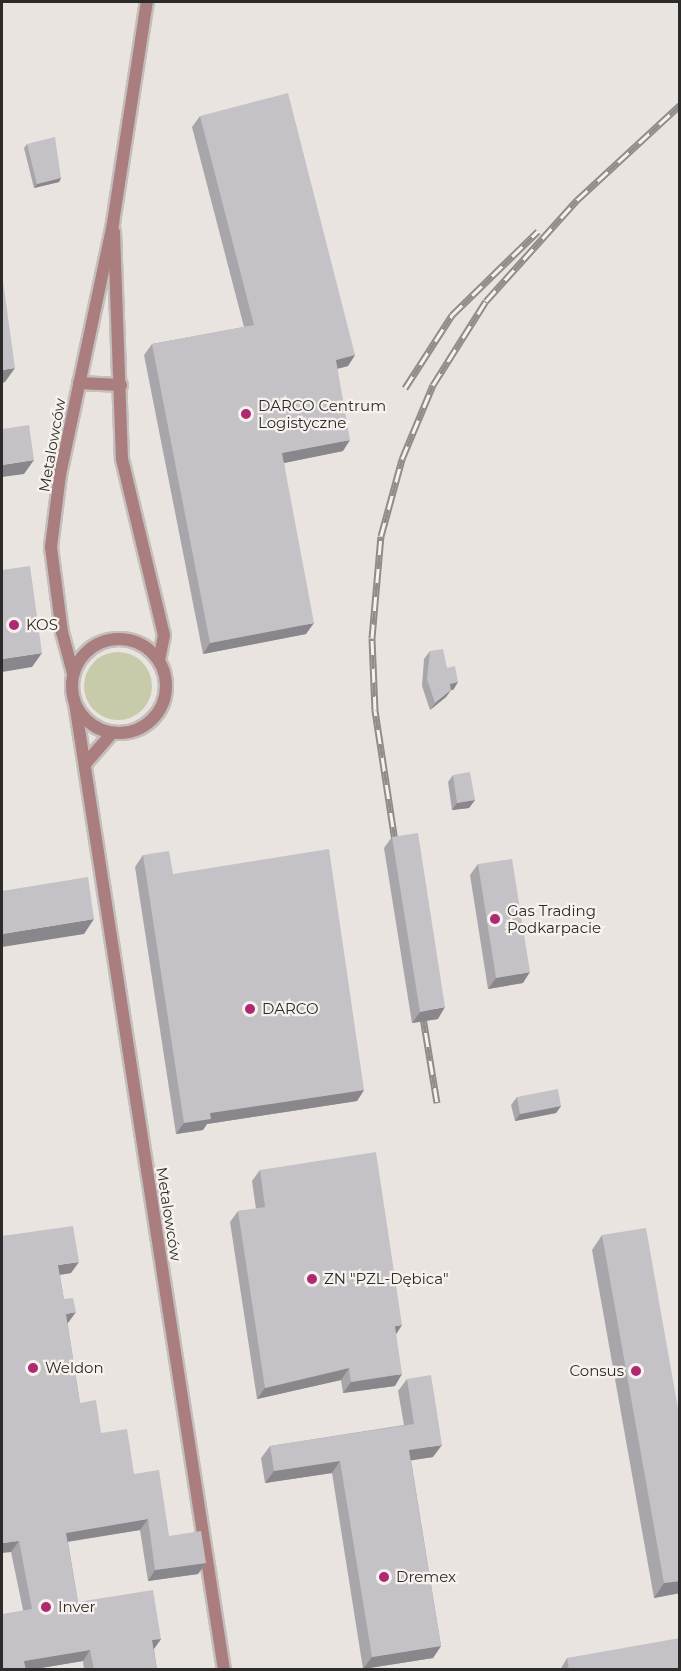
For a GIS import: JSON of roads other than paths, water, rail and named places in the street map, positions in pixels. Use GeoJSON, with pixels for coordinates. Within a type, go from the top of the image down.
{"type":"FeatureCollection","features":[{"type":"Feature","properties":{"kind":"street","name":"Metalowców"},"geometry":{"type":"LineString","coordinates":[[147,2],[113,223],[79,383],[51,547],[62,632],[73,673],[75,703],[224,1670]]}},
{"type":"Feature","properties":{"kind":"street","name":"Metalowców"},"geometry":{"type":"LineString","coordinates":[[112,733],[145,726],[158,714],[167,689],[159,660],[164,635],[122,459],[120,272],[113,223]]}},
{"type":"Feature","properties":{"kind":"street"},"geometry":{"type":"LineString","coordinates":[[79,383],[121,386]]}},
{"type":"Feature","properties":{"kind":"street"},"geometry":{"type":"LineString","coordinates":[[73,673],[92,647],[107,640],[133,640],[159,660]]}},
{"type":"Feature","properties":{"kind":"street"},"geometry":{"type":"LineString","coordinates":[[75,703],[95,727],[112,733],[85,764]]}},
{"type":"Feature","properties":{"kind":"railway"},"geometry":{"type":"LineString","coordinates":[[397,854],[375,710],[372,638],[381,536],[402,459],[433,385],[486,301],[577,200],[680,105]]}},
{"type":"Feature","properties":{"kind":"railway"},"geometry":{"type":"LineString","coordinates":[[405,388],[452,315],[538,231]]}},
{"type":"Feature","properties":{"kind":"railway"},"geometry":{"type":"LineString","coordinates":[[421,1005],[437,1103]]}},
{"type":"Feature","properties":{"kind":"place","name":"DARCO Centrum Logistyczne"},"geometry":{"type":"Point","coordinates":[246,414]}},
{"type":"Feature","properties":{"kind":"place","name":"KOS"},"geometry":{"type":"Point","coordinates":[14,625]}},
{"type":"Feature","properties":{"kind":"place","name":"Gas Trading Podkarpacie"},"geometry":{"type":"Point","coordinates":[495,919]}},
{"type":"Feature","properties":{"kind":"place","name":"DARCO"},"geometry":{"type":"Point","coordinates":[250,1009]}},
{"type":"Feature","properties":{"kind":"place","name":"ZN \"PZL-Dębica\""},"geometry":{"type":"Point","coordinates":[312,1279]}},
{"type":"Feature","properties":{"kind":"place","name":"Weldon"},"geometry":{"type":"Point","coordinates":[33,1368]}},
{"type":"Feature","properties":{"kind":"place","name":"Consus"},"geometry":{"type":"Point","coordinates":[636,1371]}},
{"type":"Feature","properties":{"kind":"place","name":"Dremex"},"geometry":{"type":"Point","coordinates":[384,1577]}},
{"type":"Feature","properties":{"kind":"place","name":"Inver"},"geometry":{"type":"Point","coordinates":[46,1607]}}]}
